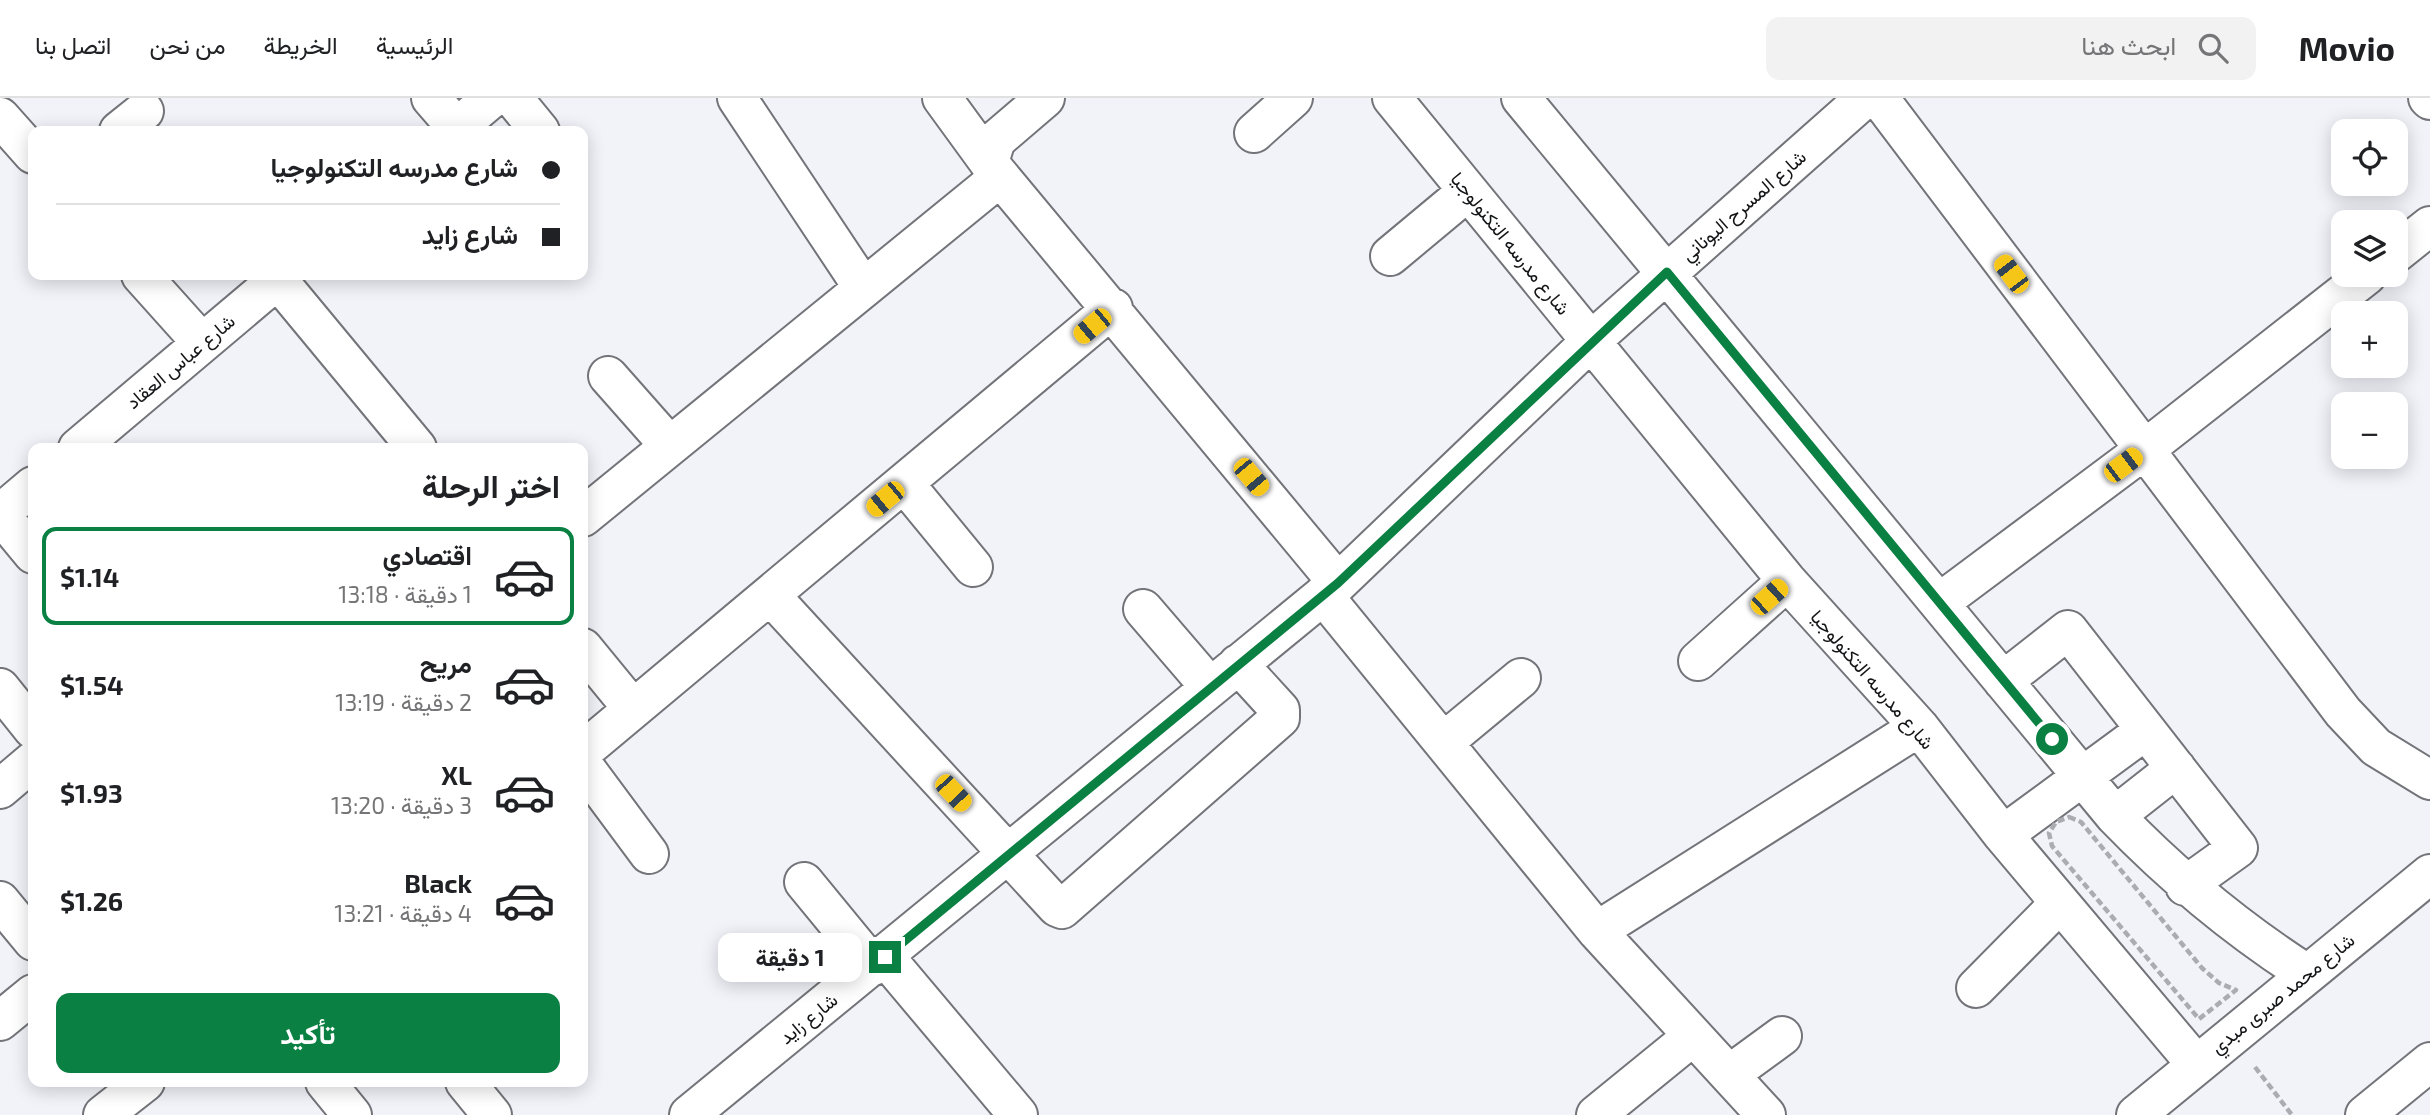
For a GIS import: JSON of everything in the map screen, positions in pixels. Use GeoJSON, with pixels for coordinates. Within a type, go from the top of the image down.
{"type":"FeatureCollection","features":[{"type":"Feature","properties":{"kind":"street"},"geometry":{"type":"LineString","coordinates":[[431,98],[452,126]]}},
{"type":"Feature","properties":{"kind":"street"},"geometry":{"type":"LineString","coordinates":[[460,126],[492,98]]}},
{"type":"Feature","properties":{"kind":"street"},"geometry":{"type":"LineString","coordinates":[[513,98],[536,126]]}},
{"type":"Feature","properties":{"kind":"street"},"geometry":{"type":"LineString","coordinates":[[737,98],[862,286]]}},
{"type":"Feature","properties":{"kind":"street"},"geometry":{"type":"LineString","coordinates":[[942,98],[996,172],[1113,308],[1445,741],[1597,931],[1766,1115]]}},
{"type":"Feature","properties":{"kind":"street"},"geometry":{"type":"LineString","coordinates":[[996,172],[990,159],[996,140],[1045,98]]}},
{"type":"Feature","properties":{"kind":"street"},"geometry":{"type":"LineString","coordinates":[[1254,133],[1293,98]]}},
{"type":"Feature","properties":{"kind":"street","name":"شارع مدرسه التكنولوجيا"},"geometry":{"type":"LineString","coordinates":[[1392,98],[1787,581],[1919,727],[2003,835],[2196,1064]]}},
{"type":"Feature","properties":{"kind":"street"},"geometry":{"type":"LineString","coordinates":[[1521,98],[2084,777],[2098,819],[2224,918],[2307,974]]}},
{"type":"Feature","properties":{"kind":"street","name":"شارع المسرح اليوناني"},"geometry":{"type":"LineString","coordinates":[[1591,341],[1865,98]]}},
{"type":"Feature","properties":{"kind":"street"},"geometry":{"type":"LineString","coordinates":[[1879,98],[2343,712],[2376,747],[2430,780]]}},
{"type":"Feature","properties":{"kind":"street"},"geometry":{"type":"LineString","coordinates":[[1,121],[28,149]]}},
{"type":"Feature","properties":{"kind":"street"},"geometry":{"type":"LineString","coordinates":[[588,512],[996,172]]}},
{"type":"Feature","properties":{"kind":"street"},"geometry":{"type":"LineString","coordinates":[[1390,256],[1468,191]]}},
{"type":"Feature","properties":{"kind":"street"},"geometry":{"type":"LineString","coordinates":[[2408,243],[2430,226]]}},
{"type":"Feature","properties":{"kind":"street"},"geometry":{"type":"LineString","coordinates":[[145,280],[202,343]]}},
{"type":"Feature","properties":{"kind":"street","name":"شارع عباس العقاد"},"geometry":{"type":"LineString","coordinates":[[84,443],[276,280]]}},
{"type":"Feature","properties":{"kind":"street"},"geometry":{"type":"LineString","coordinates":[[282,280],[413,443]]}},
{"type":"Feature","properties":{"kind":"street"},"geometry":{"type":"LineString","coordinates":[[1939,603],[2144,450],[2352,287]]}},
{"type":"Feature","properties":{"kind":"street"},"geometry":{"type":"LineString","coordinates":[[588,747],[1113,308]]}},
{"type":"Feature","properties":{"kind":"street","name":"شارع زايد"},"geometry":{"type":"LineString","coordinates":[[689,1115],[1330,589],[1591,341]]}},
{"type":"Feature","properties":{"kind":"street"},"geometry":{"type":"LineString","coordinates":[[608,376],[669,445]]}},
{"type":"Feature","properties":{"kind":"street"},"geometry":{"type":"LineString","coordinates":[[904,483],[974,567]]}},
{"type":"Feature","properties":{"kind":"street"},"geometry":{"type":"LineString","coordinates":[[28,490],[0,514],[28,548]]}},
{"type":"Feature","properties":{"kind":"street"},"geometry":{"type":"LineString","coordinates":[[1698,661],[1787,581]]}},
{"type":"Feature","properties":{"kind":"street"},"geometry":{"type":"LineString","coordinates":[[770,595],[1057,907],[1066,908],[1280,718],[1280,710],[1224,676],[1143,610]]}},
{"type":"Feature","properties":{"kind":"street"},"geometry":{"type":"LineString","coordinates":[[2003,681],[2068,630],[2238,848],[2186,886]]}},
{"type":"Feature","properties":{"kind":"street"},"geometry":{"type":"LineString","coordinates":[[588,655],[633,709]]}},
{"type":"Feature","properties":{"kind":"street"},"geometry":{"type":"LineString","coordinates":[[1445,741],[1521,678]]}},
{"type":"Feature","properties":{"kind":"street"},"geometry":{"type":"LineString","coordinates":[[0,688],[28,723]]}},
{"type":"Feature","properties":{"kind":"street"},"geometry":{"type":"LineString","coordinates":[[1597,931],[1919,727]]}},
{"type":"Feature","properties":{"kind":"street"},"geometry":{"type":"LineString","coordinates":[[2003,835],[2146,730]]}},
{"type":"Feature","properties":{"kind":"street"},"geometry":{"type":"LineString","coordinates":[[0,789],[28,765]]}},
{"type":"Feature","properties":{"kind":"street"},"geometry":{"type":"LineString","coordinates":[[2098,819],[2176,768]]}},
{"type":"Feature","properties":{"kind":"street"},"geometry":{"type":"LineString","coordinates":[[588,772],[649,854]]}},
{"type":"Feature","properties":{"kind":"street","name":"شارع محمد صبرى مبدي"},"geometry":{"type":"LineString","coordinates":[[2136,1115],[2430,874]]}},
{"type":"Feature","properties":{"kind":"street"},"geometry":{"type":"LineString","coordinates":[[804,882],[1018,1115]]}},
{"type":"Feature","properties":{"kind":"street"},"geometry":{"type":"LineString","coordinates":[[0,901],[28,935]]}},
{"type":"Feature","properties":{"kind":"street"},"geometry":{"type":"LineString","coordinates":[[1976,988],[2060,903]]}},
{"type":"Feature","properties":{"kind":"street"},"geometry":{"type":"LineString","coordinates":[[0,1021],[28,999]]}},
{"type":"Feature","properties":{"kind":"street"},"geometry":{"type":"LineString","coordinates":[[1596,1115],[1693,1036]]}},
{"type":"Feature","properties":{"kind":"street"},"geometry":{"type":"LineString","coordinates":[[1730,1074],[1782,1036]]}},
{"type":"Feature","properties":{"kind":"street"},"geometry":{"type":"LineString","coordinates":[[2365,1115],[2430,1062]]}},
{"type":"Feature","properties":{"kind":"street"},"geometry":{"type":"LineString","coordinates":[[103,1115],[139,1087]]}},
{"type":"Feature","properties":{"kind":"street"},"geometry":{"type":"LineString","coordinates":[[469,1087],[492,1115]]}},
{"type":"Feature","properties":{"kind":"path"},"geometry":{"type":"LineString","coordinates":[[2069,817],[2098,819],[2202,968],[2220,983],[2236,990],[2199,1019],[2052,846],[2049,833],[2056,822],[2069,817]]}},
{"type":"Feature","properties":{"kind":"path"},"geometry":{"type":"LineString","coordinates":[[2230,1036],[2292,1115]]}},
{"type":"Feature","properties":{"kind":"route"},"geometry":{"type":"LineString","coordinates":[[885,957],[1338,583],[1667,272],[2052,739]]}}]}
